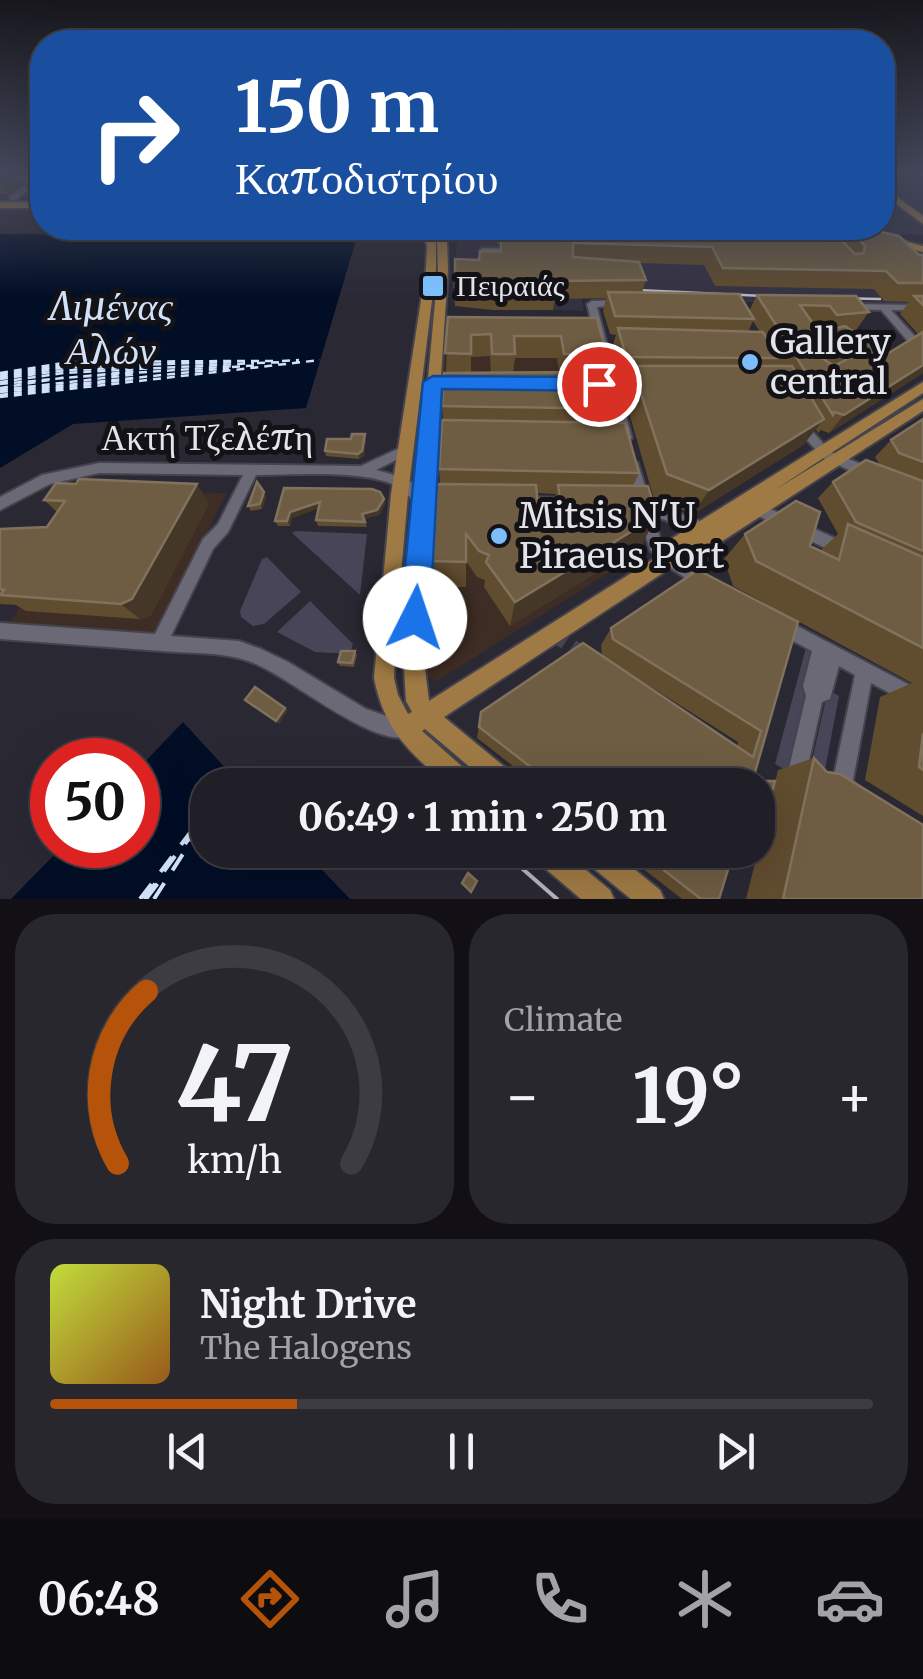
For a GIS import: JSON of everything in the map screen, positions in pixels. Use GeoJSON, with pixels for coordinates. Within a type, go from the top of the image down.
{"type":"FeatureCollection","features":[{"type":"Feature","properties":{"kind":"main road"},"geometry":{"type":"LineString","coordinates":[[438,240],[404,451],[384,678],[390,708],[404,730],[447,768]]}},
{"type":"Feature","properties":{"kind":"main road"},"geometry":{"type":"LineString","coordinates":[[439,240],[443,332],[433,382],[436,435],[423,501],[413,653],[417,701],[426,716],[489,768]]}},
{"type":"Feature","properties":{"kind":"main road"},"geometry":{"type":"LineString","coordinates":[[923,249],[882,242],[923,257]]}},
{"type":"Feature","properties":{"kind":"main road"},"geometry":{"type":"LineString","coordinates":[[404,730],[670,558],[687,554],[758,510],[923,387]]}},
{"type":"Feature","properties":{"kind":"main road"},"geometry":{"type":"LineString","coordinates":[[670,558],[677,544],[702,528],[923,404]]}},
{"type":"Feature","properties":{"kind":"main road"},"geometry":{"type":"LineString","coordinates":[[565,868],[602,899]]}},
{"type":"Feature","properties":{"kind":"main road"},"geometry":{"type":"LineString","coordinates":[[612,868],[651,899]]}},
{"type":"Feature","properties":{"kind":"street"},"geometry":{"type":"LineString","coordinates":[[492,240],[489,251],[530,252]]}},
{"type":"Feature","properties":{"kind":"street"},"geometry":{"type":"LineString","coordinates":[[639,304],[592,304],[638,505],[655,544],[725,594]]}},
{"type":"Feature","properties":{"kind":"street"},"geometry":{"type":"LineString","coordinates":[[831,307],[923,308]]}},
{"type":"Feature","properties":{"kind":"street"},"geometry":{"type":"LineString","coordinates":[[884,308],[923,352]]}},
{"type":"Feature","properties":{"kind":"street"},"geometry":{"type":"LineString","coordinates":[[598,336],[622,341]]}},
{"type":"Feature","properties":{"kind":"street"},"geometry":{"type":"LineString","coordinates":[[433,382],[450,383]]}},
{"type":"Feature","properties":{"kind":"street"},"geometry":{"type":"LineString","coordinates":[[797,418],[828,456],[888,481]]}},
{"type":"Feature","properties":{"kind":"street","name":"Ακτή Τζελέπη"},"geometry":{"type":"LineString","coordinates":[[362,471],[404,451]]}},
{"type":"Feature","properties":{"kind":"street","name":"Ακτή Τζελέπη"},"geometry":{"type":"LineString","coordinates":[[0,504],[48,479],[85,469],[362,471],[401,482]]}},
{"type":"Feature","properties":{"kind":"street"},"geometry":{"type":"LineString","coordinates":[[160,641],[208,544],[224,528],[252,470]]}},
{"type":"Feature","properties":{"kind":"street"},"geometry":{"type":"LineString","coordinates":[[401,482],[423,501],[462,502]]}},
{"type":"Feature","properties":{"kind":"street"},"geometry":{"type":"LineString","coordinates":[[500,502],[595,504]]}},
{"type":"Feature","properties":{"kind":"street"},"geometry":{"type":"LineString","coordinates":[[638,505],[702,528]]}},
{"type":"Feature","properties":{"kind":"street"},"geometry":{"type":"LineString","coordinates":[[758,510],[855,555]]}},
{"type":"Feature","properties":{"kind":"street"},"geometry":{"type":"LineString","coordinates":[[758,612],[788,638],[827,650],[923,702]]}},
{"type":"Feature","properties":{"kind":"street"},"geometry":{"type":"LineString","coordinates":[[0,631],[160,641],[255,654],[359,716],[404,730]]}},
{"type":"Feature","properties":{"kind":"street"},"geometry":{"type":"LineString","coordinates":[[798,772],[815,696],[812,686],[827,650]]}},
{"type":"Feature","properties":{"kind":"street"},"geometry":{"type":"LineString","coordinates":[[850,790],[866,670]]}},
{"type":"Feature","properties":{"kind":"shaded area"},"geometry":{"type":"Polygon","coordinates":[[[895,214],[909,214],[923,226],[923,235],[895,234],[895,214]]]}},
{"type":"Feature","properties":{"kind":"shaded area"},"geometry":{"type":"Polygon","coordinates":[[[457,241],[848,241],[923,305],[582,299],[584,311],[456,306],[453,302],[457,241]]]}},
{"type":"Feature","properties":{"kind":"shaded area"},"geometry":{"type":"Polygon","coordinates":[[[450,335],[596,337],[606,379],[441,378],[443,340],[450,335]]]}},
{"type":"Feature","properties":{"kind":"shaded area"},"geometry":{"type":"Polygon","coordinates":[[[102,482],[106,490],[227,493],[155,633],[9,624],[102,482]]]}},
{"type":"Feature","properties":{"kind":"shaded area"},"geometry":{"type":"Polygon","coordinates":[[[432,510],[637,511],[645,550],[437,681],[428,677],[423,667],[432,510]]]}},
{"type":"Feature","properties":{"kind":"shaded area"},"geometry":{"type":"Polygon","coordinates":[[[292,533],[367,534],[360,595],[292,533]]]}},
{"type":"Feature","properties":{"kind":"shaded area"},"geometry":{"type":"Polygon","coordinates":[[[267,557],[301,592],[264,624],[253,626],[241,617],[240,611],[262,559],[267,557]]]}},
{"type":"Feature","properties":{"kind":"shaded area"},"geometry":{"type":"Polygon","coordinates":[[[310,601],[353,644],[350,654],[315,652],[277,632],[310,601]]]}},
{"type":"Feature","properties":{"kind":"shaded area"},"geometry":{"type":"Polygon","coordinates":[[[807,644],[818,650],[787,771],[775,764],[807,644]]]}},
{"type":"Feature","properties":{"kind":"shaded area"},"geometry":{"type":"Polygon","coordinates":[[[828,690],[839,696],[820,796],[809,774],[828,690]]]}},
{"type":"Feature","properties":{"kind":"water","name":"Λιμένας Αλών"},"geometry":{"type":"Polygon","coordinates":[[[0,234],[30,234],[30,240],[356,240],[306,408],[73,424],[0,468],[0,234]]]}},
{"type":"Feature","properties":{"kind":"water"},"geometry":{"type":"Polygon","coordinates":[[[183,722],[225,768],[190,768],[190,868],[320,868],[350,899],[11,899],[41,868],[160,868],[160,746],[183,722]]]}},
{"type":"Feature","properties":{"kind":"building"},"geometry":{"type":"Polygon","coordinates":[[[895,235],[923,255],[923,283],[898,283],[886,271],[723,268],[712,247],[573,243],[573,257],[639,262],[646,280],[554,281],[556,292],[494,292],[455,287],[455,259],[479,260],[480,251],[501,252],[501,240],[841,240],[855,254],[864,253],[865,246],[860,240],[895,240],[895,235]]]}},
{"type":"Feature","properties":{"kind":"building"},"geometry":{"type":"Polygon","coordinates":[[[608,292],[739,294],[754,319],[615,316],[608,292]]]}},
{"type":"Feature","properties":{"kind":"building"},"geometry":{"type":"Polygon","coordinates":[[[757,295],[856,296],[869,312],[837,315],[830,306],[800,305],[819,332],[845,326],[887,354],[923,332],[923,365],[844,415],[833,415],[757,295]],[[828,341],[805,347],[834,366],[853,356],[828,341]]]}},
{"type":"Feature","properties":{"kind":"building"},"geometry":{"type":"Polygon","coordinates":[[[448,317],[597,318],[606,354],[564,354],[561,336],[514,336],[515,354],[492,354],[491,334],[471,335],[471,354],[445,353],[448,317]]]}},
{"type":"Feature","properties":{"kind":"building"},"geometry":{"type":"Polygon","coordinates":[[[618,328],[763,332],[778,358],[626,357],[618,328]]]}},
{"type":"Feature","properties":{"kind":"building"},"geometry":{"type":"Polygon","coordinates":[[[632,366],[792,366],[824,419],[709,490],[667,474],[632,366]]]}},
{"type":"Feature","properties":{"kind":"building"},"geometry":{"type":"Polygon","coordinates":[[[610,372],[620,409],[442,406],[444,373],[610,372]]]}},
{"type":"Feature","properties":{"kind":"building"},"geometry":{"type":"Polygon","coordinates":[[[923,419],[923,462],[899,453],[891,440],[923,419]]]}},
{"type":"Feature","properties":{"kind":"building"},"geometry":{"type":"Polygon","coordinates":[[[442,420],[625,423],[639,473],[439,469],[442,420]]]}},
{"type":"Feature","properties":{"kind":"building"},"geometry":{"type":"Polygon","coordinates":[[[352,434],[365,434],[358,454],[325,451],[327,439],[351,439],[352,434]]]}},
{"type":"Feature","properties":{"kind":"building"},"geometry":{"type":"Polygon","coordinates":[[[866,460],[923,481],[923,551],[856,522],[833,482],[866,460]]]}},
{"type":"Feature","properties":{"kind":"building"},"geometry":{"type":"Polygon","coordinates":[[[79,479],[197,484],[132,599],[121,604],[0,595],[4,590],[0,589],[0,529],[47,527],[65,501],[44,500],[56,483],[76,484],[79,479]]]}},
{"type":"Feature","properties":{"kind":"building"},"geometry":{"type":"Polygon","coordinates":[[[257,482],[264,492],[260,504],[248,506],[257,482]]]}},
{"type":"Feature","properties":{"kind":"building"},"geometry":{"type":"Polygon","coordinates":[[[437,484],[536,485],[538,505],[561,505],[558,485],[648,486],[657,516],[515,602],[486,562],[489,555],[479,551],[466,534],[466,562],[433,561],[437,484]]]}},
{"type":"Feature","properties":{"kind":"building"},"geometry":{"type":"Polygon","coordinates":[[[284,488],[372,489],[384,499],[377,510],[362,514],[365,522],[316,520],[320,502],[290,512],[287,521],[275,521],[284,488]]]}},
{"type":"Feature","properties":{"kind":"building"},"geometry":{"type":"Polygon","coordinates":[[[796,501],[820,512],[810,546],[839,560],[848,524],[923,557],[923,648],[756,561],[745,534],[796,501]]]}},
{"type":"Feature","properties":{"kind":"building"},"geometry":{"type":"Polygon","coordinates":[[[698,570],[798,622],[756,768],[532,768],[479,727],[481,712],[583,643],[753,757],[761,731],[613,639],[611,628],[698,570]]]}},
{"type":"Feature","properties":{"kind":"building"},"geometry":{"type":"Polygon","coordinates":[[[341,651],[355,651],[352,663],[338,662],[341,651]]]}},
{"type":"Feature","properties":{"kind":"building"},"geometry":{"type":"Polygon","coordinates":[[[255,687],[285,708],[276,721],[245,700],[255,687]]]}},
{"type":"Feature","properties":{"kind":"building"},"geometry":{"type":"Polygon","coordinates":[[[923,733],[923,770],[919,767],[923,733]]]}},
{"type":"Feature","properties":{"kind":"building"},"geometry":{"type":"Polygon","coordinates":[[[814,758],[827,772],[840,774],[923,825],[923,899],[783,899],[814,758]]]}},
{"type":"Feature","properties":{"kind":"building"},"geometry":{"type":"Polygon","coordinates":[[[661,868],[728,868],[719,899],[701,899],[661,868]]]}},
{"type":"Feature","properties":{"kind":"building"},"geometry":{"type":"Polygon","coordinates":[[[468,873],[477,881],[471,892],[462,883],[468,873]]]}},
{"type":"Feature","properties":{"kind":"ferry route"},"geometry":{"type":"LineString","coordinates":[[282,361],[299,360]]}},
{"type":"Feature","properties":{"kind":"ferry route"},"geometry":{"type":"LineString","coordinates":[[0,397],[320,360]]}},
{"type":"Feature","properties":{"kind":"ferry route"},"geometry":{"type":"LineString","coordinates":[[0,373],[70,362],[234,361]]}},
{"type":"Feature","properties":{"kind":"ferry route"},"geometry":{"type":"LineString","coordinates":[[237,361],[279,361]]}},
{"type":"Feature","properties":{"kind":"ferry route"},"geometry":{"type":"LineString","coordinates":[[0,377],[67,367],[234,362]]}},
{"type":"Feature","properties":{"kind":"ferry route"},"geometry":{"type":"LineString","coordinates":[[257,363],[284,362]]}},
{"type":"Feature","properties":{"kind":"ferry route"},"geometry":{"type":"LineString","coordinates":[[0,375],[68,365],[144,363]]}},
{"type":"Feature","properties":{"kind":"ferry route"},"geometry":{"type":"LineString","coordinates":[[0,382],[64,373],[254,363]]}},
{"type":"Feature","properties":{"kind":"ferry route"},"geometry":{"type":"LineString","coordinates":[[232,367],[259,365]]}},
{"type":"Feature","properties":{"kind":"ferry route"},"geometry":{"type":"LineString","coordinates":[[73,377],[234,366]]}},
{"type":"Feature","properties":{"kind":"ferry route"},"geometry":{"type":"LineString","coordinates":[[0,379],[66,370],[149,367]]}},
{"type":"Feature","properties":{"kind":"ferry route"},"geometry":{"type":"LineString","coordinates":[[0,392],[229,368]]}},
{"type":"Feature","properties":{"kind":"ferry route"},"geometry":{"type":"LineString","coordinates":[[73,377],[139,371]]}},
{"type":"Feature","properties":{"kind":"ferry route"},"geometry":{"type":"LineString","coordinates":[[0,390],[139,374]]}},
{"type":"Feature","properties":{"kind":"ferry route"},"geometry":{"type":"LineString","coordinates":[[57,379],[73,377]]}},
{"type":"Feature","properties":{"kind":"ferry route"},"geometry":{"type":"LineString","coordinates":[[57,379],[73,377]]}},
{"type":"Feature","properties":{"kind":"ferry route"},"geometry":{"type":"LineString","coordinates":[[0,395],[139,378]]}},
{"type":"Feature","properties":{"kind":"ferry route"},"geometry":{"type":"LineString","coordinates":[[0,384],[57,379]]}},
{"type":"Feature","properties":{"kind":"ferry route"},"geometry":{"type":"LineString","coordinates":[[0,388],[57,379]]}},
{"type":"Feature","properties":{"kind":"ferry route"},"geometry":{"type":"LineString","coordinates":[[140,899],[190,833]]}},
{"type":"Feature","properties":{"kind":"ferry route"},"geometry":{"type":"LineString","coordinates":[[185,844],[190,837]]}},
{"type":"Feature","properties":{"kind":"ferry route"},"geometry":{"type":"LineString","coordinates":[[154,899],[190,843]]}},
{"type":"Feature","properties":{"kind":"ferry route"},"geometry":{"type":"LineString","coordinates":[[144,899],[183,845]]}},
{"type":"Feature","properties":{"kind":"ferry route"},"geometry":{"type":"LineString","coordinates":[[146,899],[158,883]]}},
{"type":"Feature","properties":{"kind":"tunnel"},"geometry":{"type":"LineString","coordinates":[[553,634],[586,656]]}},
{"type":"Feature","properties":{"kind":"tram line"},"geometry":{"type":"LineString","coordinates":[[522,868],[557,899]]}},
{"type":"Feature","properties":{"kind":"railway"},"geometry":{"type":"LineString","coordinates":[[638,290],[783,297]]}},
{"type":"Feature","properties":{"kind":"railway"},"geometry":{"type":"LineString","coordinates":[[833,298],[880,299]]}},
{"type":"Feature","properties":{"kind":"place","name":"Πειραιάς"},"geometry":{"type":"Point","coordinates":[433,286]}},
{"type":"Feature","properties":{"kind":"place","name":"Gallery central"},"geometry":{"type":"Point","coordinates":[750,362]}},
{"type":"Feature","properties":{"kind":"place","name":"Mitsis N'U Piraeus Port"},"geometry":{"type":"Point","coordinates":[499,536]}},
{"type":"Feature","properties":{"kind":"route"},"geometry":{"type":"LineString","coordinates":[[415,618],[433,382],[599,384]]}}]}
